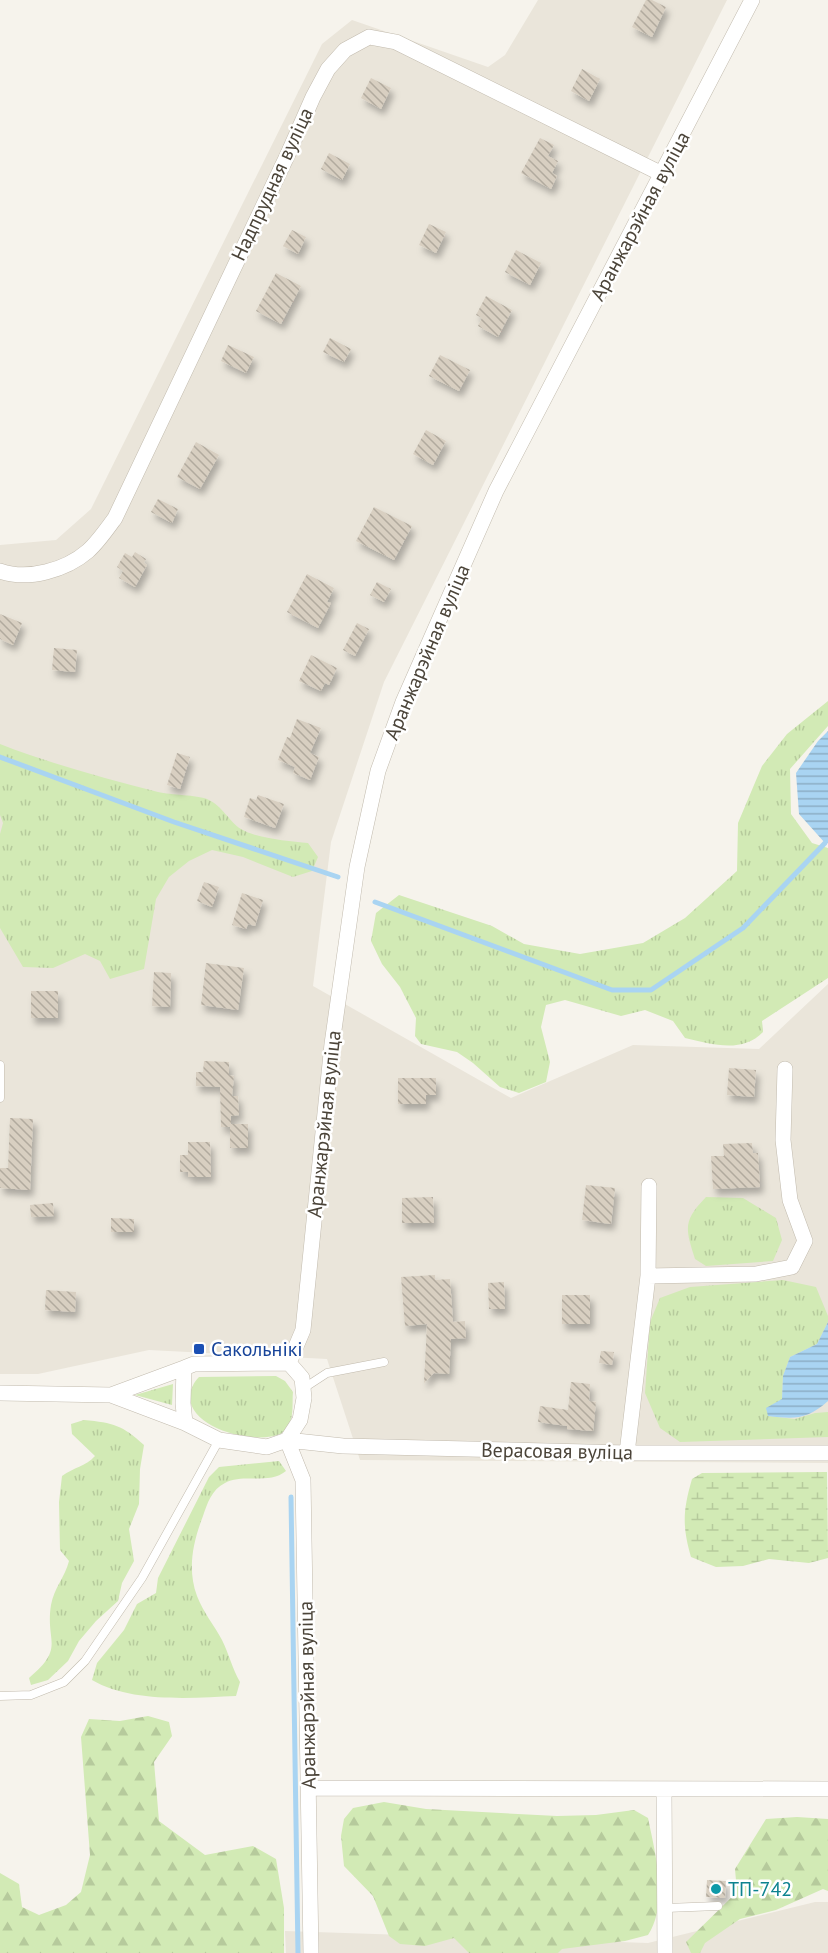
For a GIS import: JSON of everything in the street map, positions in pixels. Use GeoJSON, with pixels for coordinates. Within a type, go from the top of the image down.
{"type":"FeatureCollection","features":[{"type":"Feature","properties":{"kind":"street","name":"Аранжарэйная вуліца"},"geometry":{"type":"LineString","coordinates":[[290,1364],[303,1330],[332,1044],[357,867],[378,771],[403,702],[496,491],[752,0]]}},
{"type":"Feature","properties":{"kind":"street","name":"Надпрудная вуліца"},"geometry":{"type":"LineString","coordinates":[[0,571],[32,574],[60,568],[88,551],[115,518],[313,97],[328,69],[345,50],[369,37],[396,42],[662,174]]}},
{"type":"Feature","properties":{"kind":"street"},"geometry":{"type":"LineString","coordinates":[[648,1276],[756,1274],[792,1268],[805,1241],[790,1200],[783,1140],[784,1069]]}},
{"type":"Feature","properties":{"kind":"street"},"geometry":{"type":"LineString","coordinates":[[627,1453],[648,1276],[649,1186]]}},
{"type":"Feature","properties":{"kind":"street","name":"Верасовая вуліца"},"geometry":{"type":"LineString","coordinates":[[111,1395],[195,1364],[290,1364]]}},
{"type":"Feature","properties":{"kind":"street"},"geometry":{"type":"LineString","coordinates":[[287,1440],[300,1420],[304,1398],[302,1378],[290,1364]]}},
{"type":"Feature","properties":{"kind":"street"},"geometry":{"type":"LineString","coordinates":[[184,1368],[185,1423]]}},
{"type":"Feature","properties":{"kind":"street","name":"Верасовая вуліца"},"geometry":{"type":"LineString","coordinates":[[0,1393],[111,1395],[185,1423],[219,1440],[267,1447],[287,1440],[343,1446],[627,1453],[828,1453]]}},
{"type":"Feature","properties":{"kind":"street","name":"Аранжарэйная вуліца"},"geometry":{"type":"LineString","coordinates":[[287,1440],[303,1480],[311,1953]]}},
{"type":"Feature","properties":{"kind":"street"},"geometry":{"type":"LineString","coordinates":[[309,1788],[828,1789]]}},
{"type":"Feature","properties":{"kind":"street"},"geometry":{"type":"LineString","coordinates":[[664,1789],[665,1953]]}},
{"type":"Feature","properties":{"kind":"lane"},"geometry":{"type":"LineString","coordinates":[[0,1065],[0,1098]]}},
{"type":"Feature","properties":{"kind":"lane"},"geometry":{"type":"LineString","coordinates":[[303,1388],[327,1374],[384,1362]]}},
{"type":"Feature","properties":{"kind":"lane"},"geometry":{"type":"LineString","coordinates":[[0,1696],[32,1695],[64,1682],[85,1661],[142,1578],[219,1440]]}},
{"type":"Feature","properties":{"kind":"lane"},"geometry":{"type":"LineString","coordinates":[[666,1908],[718,1906]]}},
{"type":"Feature","properties":{"kind":"shaded area"},"geometry":{"type":"Polygon","coordinates":[[[538,0],[727,0],[384,682],[331,842],[313,986],[511,1098],[633,1045],[759,1049],[828,984],[828,1463],[360,1460],[327,1359],[149,1350],[38,1374],[0,1374],[0,545],[56,540],[91,509],[322,44],[352,20],[488,67],[505,55],[538,0]]]}},
{"type":"Feature","properties":{"kind":"shaded area"},"geometry":{"type":"Polygon","coordinates":[[[815,1902],[828,1902],[828,1953],[286,1953],[285,1931],[648,1943],[815,1902]]]}},
{"type":"Feature","properties":{"kind":"green space"},"geometry":{"type":"Polygon","coordinates":[[[828,701],[828,726],[790,769],[791,814],[812,843],[828,848],[828,978],[762,1021],[763,1032],[755,1039],[726,1046],[685,1038],[673,1021],[645,1010],[621,1016],[565,1000],[546,1005],[541,1027],[550,1062],[546,1082],[519,1093],[500,1087],[457,1052],[421,1044],[415,1036],[416,1018],[400,987],[382,964],[371,941],[376,913],[399,895],[492,926],[524,944],[580,954],[643,943],[685,918],[737,871],[738,823],[762,766],[787,734],[828,701]]]}},
{"type":"Feature","properties":{"kind":"green space"},"geometry":{"type":"Polygon","coordinates":[[[0,744],[58,764],[158,792],[207,799],[218,806],[241,829],[265,837],[308,843],[318,857],[312,871],[293,877],[243,857],[212,850],[189,861],[169,877],[156,899],[144,969],[110,979],[100,961],[85,954],[53,968],[23,967],[0,928],[0,834],[3,823],[0,815],[0,744]]]}},
{"type":"Feature","properties":{"kind":"green space"},"geometry":{"type":"Polygon","coordinates":[[[706,1197],[743,1198],[776,1218],[782,1240],[773,1261],[706,1266],[695,1259],[689,1240],[688,1225],[693,1212],[706,1197]]]}},
{"type":"Feature","properties":{"kind":"green space"},"geometry":{"type":"Polygon","coordinates":[[[783,1280],[816,1287],[828,1316],[828,1322],[817,1344],[790,1357],[783,1376],[782,1399],[768,1416],[795,1419],[828,1412],[828,1437],[680,1442],[660,1428],[645,1393],[650,1322],[660,1298],[690,1287],[783,1280]]]}},
{"type":"Feature","properties":{"kind":"green space"},"geometry":{"type":"Polygon","coordinates":[[[276,1376],[285,1381],[293,1392],[291,1421],[280,1434],[255,1437],[226,1432],[201,1418],[193,1408],[190,1394],[199,1377],[276,1376]]]}},
{"type":"Feature","properties":{"kind":"green space"},"geometry":{"type":"Polygon","coordinates":[[[173,1384],[172,1405],[135,1395],[173,1384]]]}},
{"type":"Feature","properties":{"kind":"green space"},"geometry":{"type":"Polygon","coordinates":[[[84,1420],[117,1426],[144,1445],[140,1469],[139,1504],[129,1529],[134,1561],[122,1583],[118,1601],[79,1641],[68,1661],[48,1680],[31,1685],[29,1678],[47,1659],[51,1651],[51,1605],[69,1561],[60,1550],[59,1502],[62,1476],[95,1456],[72,1434],[71,1424],[84,1420]]]}},
{"type":"Feature","properties":{"kind":"green space"},"geometry":{"type":"Polygon","coordinates":[[[279,1461],[286,1471],[279,1475],[232,1480],[217,1489],[206,1507],[192,1556],[192,1576],[199,1602],[222,1640],[240,1682],[236,1696],[181,1698],[143,1696],[108,1687],[92,1680],[97,1663],[124,1630],[137,1604],[156,1593],[158,1578],[209,1477],[219,1467],[279,1461]]]}},
{"type":"Feature","properties":{"kind":"green space"},"geometry":{"type":"Polygon","coordinates":[[[827,1472],[828,1558],[809,1563],[769,1559],[743,1566],[716,1567],[691,1557],[685,1518],[692,1479],[702,1473],[827,1472]]]}},
{"type":"Feature","properties":{"kind":"green space"},"geometry":{"type":"Polygon","coordinates":[[[148,1716],[169,1722],[172,1736],[154,1762],[159,1821],[205,1855],[253,1846],[276,1859],[284,1908],[284,1953],[0,1953],[0,1873],[19,1884],[22,1907],[39,1915],[66,1905],[81,1892],[90,1855],[81,1737],[89,1719],[120,1721],[148,1716]]]}},
{"type":"Feature","properties":{"kind":"green space"},"geometry":{"type":"Polygon","coordinates":[[[384,1802],[426,1809],[557,1816],[596,1815],[634,1810],[648,1818],[658,1878],[658,1908],[648,1935],[625,1941],[562,1949],[558,1953],[469,1953],[454,1938],[425,1946],[400,1944],[389,1936],[373,1896],[344,1866],[341,1836],[344,1819],[353,1808],[384,1802]]]}},
{"type":"Feature","properties":{"kind":"green space"},"geometry":{"type":"Polygon","coordinates":[[[797,1817],[828,1819],[828,1891],[823,1889],[776,1910],[740,1919],[705,1943],[700,1953],[691,1953],[686,1942],[737,1892],[735,1869],[766,1819],[797,1817]]]}},
{"type":"Feature","properties":{"kind":"water"},"geometry":{"type":"Polygon","coordinates":[[[828,731],[828,843],[825,843],[799,814],[796,773],[818,741],[828,731]]]}},
{"type":"Feature","properties":{"kind":"water"},"geometry":{"type":"Polygon","coordinates":[[[828,1322],[828,1401],[813,1412],[800,1417],[768,1416],[766,1408],[782,1399],[783,1376],[790,1357],[817,1344],[828,1322]]]}},
{"type":"Feature","properties":{"kind":"building"},"geometry":{"type":"Polygon","coordinates":[[[646,0],[652,0],[666,7],[652,37],[632,27],[646,0]]]}},
{"type":"Feature","properties":{"kind":"building"},"geometry":{"type":"Polygon","coordinates":[[[582,69],[600,79],[589,101],[571,91],[582,69]]]}},
{"type":"Feature","properties":{"kind":"building"},"geometry":{"type":"Polygon","coordinates":[[[371,78],[391,88],[381,109],[361,98],[371,78]]]}},
{"type":"Feature","properties":{"kind":"building"},"geometry":{"type":"Polygon","coordinates":[[[540,138],[554,145],[548,156],[558,161],[552,173],[557,176],[551,189],[521,173],[540,138]]]}},
{"type":"Feature","properties":{"kind":"building"},"geometry":{"type":"Polygon","coordinates":[[[329,153],[350,164],[342,180],[321,169],[329,153]]]}},
{"type":"Feature","properties":{"kind":"building"},"geometry":{"type":"Polygon","coordinates":[[[429,224],[446,232],[436,253],[419,245],[429,224]]]}},
{"type":"Feature","properties":{"kind":"building"},"geometry":{"type":"Polygon","coordinates":[[[292,230],[306,237],[298,254],[283,246],[292,230]]]}},
{"type":"Feature","properties":{"kind":"building"},"geometry":{"type":"Polygon","coordinates":[[[516,250],[541,263],[530,285],[505,272],[516,250]]]}},
{"type":"Feature","properties":{"kind":"building"},"geometry":{"type":"Polygon","coordinates":[[[276,273],[301,286],[281,324],[256,311],[276,273]]]}},
{"type":"Feature","properties":{"kind":"building"},"geometry":{"type":"Polygon","coordinates":[[[486,296],[512,310],[498,337],[478,326],[482,318],[476,315],[486,296]]]}},
{"type":"Feature","properties":{"kind":"building"},"geometry":{"type":"Polygon","coordinates":[[[330,338],[351,349],[344,362],[323,352],[330,338]]]}},
{"type":"Feature","properties":{"kind":"building"},"geometry":{"type":"Polygon","coordinates":[[[228,345],[254,357],[246,373],[221,361],[228,345]]]}},
{"type":"Feature","properties":{"kind":"building"},"geometry":{"type":"Polygon","coordinates":[[[440,355],[470,370],[459,391],[429,376],[440,355]]]}},
{"type":"Feature","properties":{"kind":"building"},"geometry":{"type":"Polygon","coordinates":[[[426,430],[446,441],[433,465],[413,454],[426,430]]]}},
{"type":"Feature","properties":{"kind":"building"},"geometry":{"type":"Polygon","coordinates":[[[196,442],[219,455],[200,489],[177,477],[196,442]]]}},
{"type":"Feature","properties":{"kind":"building"},"geometry":{"type":"Polygon","coordinates":[[[158,499],[178,509],[172,523],[151,512],[158,499]]]}},
{"type":"Feature","properties":{"kind":"building"},"geometry":{"type":"Polygon","coordinates":[[[374,507],[412,526],[394,560],[356,541],[374,507]]]}},
{"type":"Feature","properties":{"kind":"building"},"geometry":{"type":"Polygon","coordinates":[[[135,552],[146,559],[144,563],[147,565],[135,587],[119,578],[123,571],[117,567],[125,553],[132,557],[135,552]]]}},
{"type":"Feature","properties":{"kind":"building"},"geometry":{"type":"Polygon","coordinates":[[[307,574],[334,588],[327,602],[331,603],[318,628],[287,612],[307,574]]]}},
{"type":"Feature","properties":{"kind":"building"},"geometry":{"type":"Polygon","coordinates":[[[377,582],[391,589],[384,602],[370,595],[377,582]]]}},
{"type":"Feature","properties":{"kind":"building"},"geometry":{"type":"Polygon","coordinates":[[[0,614],[22,623],[13,645],[0,639],[0,614]]]}},
{"type":"Feature","properties":{"kind":"building"},"geometry":{"type":"Polygon","coordinates":[[[357,623],[369,629],[355,656],[343,650],[357,623]]]}},
{"type":"Feature","properties":{"kind":"building"},"geometry":{"type":"Polygon","coordinates":[[[54,648],[77,650],[75,672],[52,670],[54,648]]]}},
{"type":"Feature","properties":{"kind":"building"},"geometry":{"type":"Polygon","coordinates":[[[311,655],[337,668],[329,685],[325,683],[321,691],[299,681],[311,655]]]}},
{"type":"Feature","properties":{"kind":"building"},"geometry":{"type":"Polygon","coordinates":[[[297,719],[321,728],[310,753],[319,757],[310,780],[293,773],[295,767],[278,760],[297,719]]]}},
{"type":"Feature","properties":{"kind":"building"},"geometry":{"type":"Polygon","coordinates":[[[177,753],[190,757],[180,789],[167,785],[177,753]]]}},
{"type":"Feature","properties":{"kind":"building"},"geometry":{"type":"Polygon","coordinates":[[[258,795],[284,804],[275,828],[244,817],[250,798],[256,800],[258,795]]]}},
{"type":"Feature","properties":{"kind":"building"},"geometry":{"type":"Polygon","coordinates":[[[204,882],[219,887],[212,907],[197,901],[204,882]]]}},
{"type":"Feature","properties":{"kind":"building"},"geometry":{"type":"Polygon","coordinates":[[[242,893],[263,900],[255,926],[248,924],[246,929],[232,925],[242,893]]]}},
{"type":"Feature","properties":{"kind":"building"},"geometry":{"type":"Polygon","coordinates":[[[206,963],[244,968],[238,1010],[201,1005],[206,963]]]}},
{"type":"Feature","properties":{"kind":"building"},"geometry":{"type":"Polygon","coordinates":[[[154,972],[171,973],[170,1007],[152,1006],[154,972]]]}},
{"type":"Feature","properties":{"kind":"building"},"geometry":{"type":"Polygon","coordinates":[[[31,991],[58,991],[58,1018],[31,1018],[31,991]]]}},
{"type":"Feature","properties":{"kind":"building"},"geometry":{"type":"Polygon","coordinates":[[[204,1061],[229,1062],[229,1075],[234,1076],[232,1096],[238,1096],[239,1115],[231,1116],[231,1124],[248,1124],[248,1148],[230,1148],[230,1127],[221,1127],[220,1087],[196,1086],[196,1072],[203,1072],[204,1061]]]}},
{"type":"Feature","properties":{"kind":"building"},"geometry":{"type":"Polygon","coordinates":[[[729,1068],[756,1070],[754,1097],[727,1095],[729,1068]]]}},
{"type":"Feature","properties":{"kind":"building"},"geometry":{"type":"Polygon","coordinates":[[[398,1078],[436,1078],[436,1095],[426,1095],[426,1104],[398,1104],[398,1078]]]}},
{"type":"Feature","properties":{"kind":"building"},"geometry":{"type":"Polygon","coordinates":[[[10,1118],[33,1119],[30,1190],[0,1188],[0,1168],[8,1168],[10,1118]]]}},
{"type":"Feature","properties":{"kind":"building"},"geometry":{"type":"Polygon","coordinates":[[[188,1142],[210,1142],[211,1177],[188,1177],[188,1172],[180,1172],[180,1155],[188,1155],[188,1142]]]}},
{"type":"Feature","properties":{"kind":"building"},"geometry":{"type":"Polygon","coordinates":[[[752,1143],[753,1153],[758,1153],[760,1187],[713,1189],[711,1156],[724,1156],[723,1144],[752,1143]]]}},
{"type":"Feature","properties":{"kind":"building"},"geometry":{"type":"Polygon","coordinates":[[[586,1185],[615,1188],[611,1224],[582,1220],[586,1185]]]}},
{"type":"Feature","properties":{"kind":"building"},"geometry":{"type":"Polygon","coordinates":[[[433,1197],[434,1223],[402,1223],[402,1198],[433,1197]]]}},
{"type":"Feature","properties":{"kind":"building"},"geometry":{"type":"Polygon","coordinates":[[[53,1203],[54,1216],[31,1217],[30,1205],[53,1203]]]}},
{"type":"Feature","properties":{"kind":"building"},"geometry":{"type":"Polygon","coordinates":[[[111,1218],[134,1219],[134,1232],[111,1232],[111,1218]]]}},
{"type":"Feature","properties":{"kind":"building"},"geometry":{"type":"Polygon","coordinates":[[[435,1275],[435,1280],[450,1279],[453,1322],[465,1321],[466,1338],[451,1339],[449,1374],[434,1373],[424,1383],[427,1324],[405,1326],[401,1277],[435,1275]]]}},
{"type":"Feature","properties":{"kind":"building"},"geometry":{"type":"Polygon","coordinates":[[[504,1282],[505,1309],[489,1309],[488,1283],[504,1282]]]}},
{"type":"Feature","properties":{"kind":"building"},"geometry":{"type":"Polygon","coordinates":[[[46,1290],[76,1292],[75,1312],[45,1310],[46,1290]]]}},
{"type":"Feature","properties":{"kind":"building"},"geometry":{"type":"Polygon","coordinates":[[[562,1295],[590,1295],[590,1324],[562,1324],[562,1295]]]}},
{"type":"Feature","properties":{"kind":"building"},"geometry":{"type":"Polygon","coordinates":[[[601,1351],[614,1352],[612,1365],[599,1363],[601,1351]]]}},
{"type":"Feature","properties":{"kind":"building"},"geometry":{"type":"Polygon","coordinates":[[[571,1382],[590,1384],[589,1401],[596,1402],[593,1431],[567,1429],[567,1426],[538,1422],[540,1406],[568,1410],[571,1382]]]}},
{"type":"Feature","properties":{"kind":"building","name":"ТП-742"},"geometry":{"type":"Polygon","coordinates":[[[707,1880],[726,1881],[725,1898],[706,1897],[707,1880]]]}},
{"type":"Feature","properties":{"kind":"waterway"},"geometry":{"type":"LineString","coordinates":[[0,757],[174,822],[338,877]]}},
{"type":"Feature","properties":{"kind":"waterway"},"geometry":{"type":"LineString","coordinates":[[375,902],[612,990],[651,990],[743,928],[825,843]]}},
{"type":"Feature","properties":{"kind":"waterway"},"geometry":{"type":"LineString","coordinates":[[291,1497],[298,1953]]}},
{"type":"Feature","properties":{"kind":"place","name":"Сакольнікі"},"geometry":{"type":"Point","coordinates":[199,1349]}},
{"type":"Feature","properties":{"kind":"place","name":"ТП-742"},"geometry":{"type":"Point","coordinates":[716,1889]}}]}
